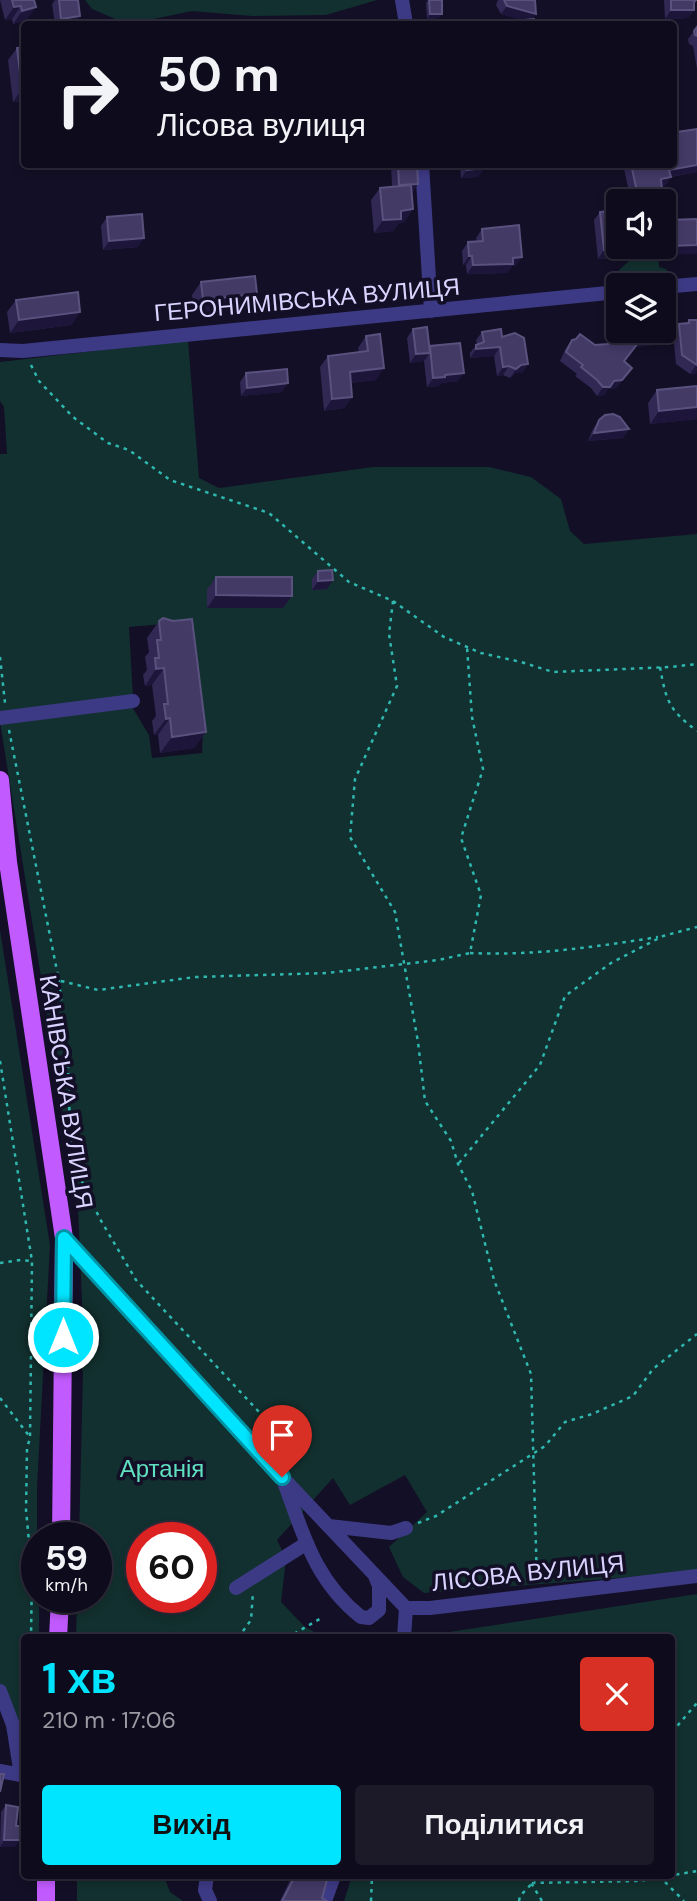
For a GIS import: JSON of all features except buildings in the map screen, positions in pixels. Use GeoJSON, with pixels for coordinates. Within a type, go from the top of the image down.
{"type":"FeatureCollection","features":[{"type":"Feature","properties":{"kind":"main road","name":"КАНІВСЬКА ВУЛИЦЯ"},"geometry":{"type":"LineString","coordinates":[[0,780],[9,875],[64,1238],[61,1522]]}},
{"type":"Feature","properties":{"kind":"main road"},"geometry":{"type":"LineString","coordinates":[[58,1634],[59,1613]]}},
{"type":"Feature","properties":{"kind":"main road"},"geometry":{"type":"LineString","coordinates":[[46,1879],[46,1901]]}},
{"type":"Feature","properties":{"kind":"street"},"geometry":{"type":"LineString","coordinates":[[402,0],[405,21]]}},
{"type":"Feature","properties":{"kind":"street"},"geometry":{"type":"LineString","coordinates":[[422,168],[431,311]]}},
{"type":"Feature","properties":{"kind":"street"},"geometry":{"type":"LineString","coordinates":[[676,286],[697,284]]}},
{"type":"Feature","properties":{"kind":"street","name":"ГЕРОНИМІВСЬКА ВУЛИЦЯ"},"geometry":{"type":"LineString","coordinates":[[0,350],[23,351],[606,293]]}},
{"type":"Feature","properties":{"kind":"street"},"geometry":{"type":"LineString","coordinates":[[3,718],[134,701]]}},
{"type":"Feature","properties":{"kind":"street","name":"ЛІСОВА ВУЛИЦЯ"},"geometry":{"type":"LineString","coordinates":[[64,1238],[282,1477],[406,1608],[430,1608],[697,1576]]}},
{"type":"Feature","properties":{"kind":"street"},"geometry":{"type":"LineString","coordinates":[[282,1477],[313,1560],[322,1576],[361,1617],[369,1618],[379,1610],[379,1587],[375,1576]]}},
{"type":"Feature","properties":{"kind":"street"},"geometry":{"type":"LineString","coordinates":[[329,1526],[391,1533],[406,1528]]}},
{"type":"Feature","properties":{"kind":"street"},"geometry":{"type":"LineString","coordinates":[[236,1588],[307,1543]]}},
{"type":"Feature","properties":{"kind":"street"},"geometry":{"type":"LineString","coordinates":[[404,1634],[406,1608]]}},
{"type":"Feature","properties":{"kind":"street"},"geometry":{"type":"LineString","coordinates":[[0,1691],[13,1725],[21,1766]]}},
{"type":"Feature","properties":{"kind":"street"},"geometry":{"type":"LineString","coordinates":[[0,1771],[21,1776]]}},
{"type":"Feature","properties":{"kind":"street"},"geometry":{"type":"LineString","coordinates":[[207,1879],[205,1890],[210,1901]]}},
{"type":"Feature","properties":{"kind":"street"},"geometry":{"type":"LineString","coordinates":[[325,1901],[333,1879]]}},
{"type":"Feature","properties":{"kind":"path"},"geometry":{"type":"LineString","coordinates":[[23,351],[39,381],[74,417],[107,443],[128,450],[170,480],[269,513],[349,582],[393,601],[444,637],[467,647],[553,672],[697,664]]}},
{"type":"Feature","properties":{"kind":"path"},"geometry":{"type":"LineString","coordinates":[[393,601],[389,634],[397,686],[355,779],[350,837],[396,912],[425,1101],[451,1141],[458,1164],[472,1191],[495,1280],[531,1374],[537,1595]]}},
{"type":"Feature","properties":{"kind":"path"},"geometry":{"type":"LineString","coordinates":[[467,647],[472,717],[483,769],[461,838],[481,895],[470,953]]}},
{"type":"Feature","properties":{"kind":"path"},"geometry":{"type":"LineString","coordinates":[[0,657],[3,718],[59,981],[68,1062],[69,1132],[73,1163],[100,1219],[135,1280],[288,1443],[282,1477]]}},
{"type":"Feature","properties":{"kind":"path"},"geometry":{"type":"LineString","coordinates":[[660,667],[665,699],[681,719],[697,731]]}},
{"type":"Feature","properties":{"kind":"path"},"geometry":{"type":"LineString","coordinates":[[59,981],[98,990],[195,977],[327,973],[438,960],[470,953],[507,955],[600,946],[663,936],[697,927]]}},
{"type":"Feature","properties":{"kind":"path"},"geometry":{"type":"LineString","coordinates":[[458,1164],[540,1065],[565,996],[611,963],[663,936]]}},
{"type":"Feature","properties":{"kind":"path"},"geometry":{"type":"LineString","coordinates":[[0,1061],[32,1261],[30,1438],[27,1448],[26,1510],[32,1573],[31,1634]]}},
{"type":"Feature","properties":{"kind":"path"},"geometry":{"type":"LineString","coordinates":[[0,1263],[32,1261]]}},
{"type":"Feature","properties":{"kind":"path"},"geometry":{"type":"LineString","coordinates":[[406,1528],[436,1516],[545,1446],[565,1422],[593,1414],[633,1396],[653,1369],[697,1334]]}},
{"type":"Feature","properties":{"kind":"path"},"geometry":{"type":"LineString","coordinates":[[0,1398],[30,1438]]}},
{"type":"Feature","properties":{"kind":"path"},"geometry":{"type":"LineString","coordinates":[[241,1634],[251,1619],[254,1595],[251,1578]]}},
{"type":"Feature","properties":{"kind":"path"},"geometry":{"type":"LineString","coordinates":[[294,1634],[323,1617]]}},
{"type":"Feature","properties":{"kind":"path"},"geometry":{"type":"LineString","coordinates":[[675,1729],[697,1703]]}},
{"type":"Feature","properties":{"kind":"path"},"geometry":{"type":"LineString","coordinates":[[675,1875],[697,1871]]}},
{"type":"Feature","properties":{"kind":"path"},"geometry":{"type":"LineString","coordinates":[[371,1901],[372,1879]]}},
{"type":"Feature","properties":{"kind":"path"},"geometry":{"type":"LineString","coordinates":[[529,1879],[542,1901]]}},
{"type":"Feature","properties":{"kind":"path"},"geometry":{"type":"LineString","coordinates":[[519,1901],[520,1896],[536,1879]]}},
{"type":"Feature","properties":{"kind":"path"},"geometry":{"type":"LineString","coordinates":[[532,1883],[650,1879]]}},
{"type":"Feature","properties":{"kind":"path"},"geometry":{"type":"LineString","coordinates":[[662,1879],[684,1901]]}},
{"type":"Feature","properties":{"kind":"green space"},"geometry":{"type":"Polygon","coordinates":[[[85,0],[377,0],[326,15],[252,16],[192,11],[146,21],[120,21],[92,9],[85,0]]]}},
{"type":"Feature","properties":{"kind":"green space"},"geometry":{"type":"Polygon","coordinates":[[[659,259],[659,267],[669,273],[617,273],[629,261],[659,259]]]}},
{"type":"Feature","properties":{"kind":"green space","name":"Артанія"},"geometry":{"type":"Polygon","coordinates":[[[188,340],[199,478],[219,488],[373,467],[489,467],[531,477],[561,499],[570,531],[584,544],[697,534],[697,1572],[424,1593],[403,1577],[389,1547],[427,1512],[405,1475],[350,1505],[333,1478],[277,1540],[286,1559],[281,1602],[305,1627],[318,1634],[76,1634],[77,1613],[112,1613],[112,1522],[79,1522],[83,1372],[74,1348],[83,1324],[78,1207],[0,722],[132,707],[149,735],[152,758],[202,753],[204,708],[186,622],[129,627],[133,697],[0,714],[0,454],[7,454],[4,407],[0,401],[0,362],[188,340]]]}},
{"type":"Feature","properties":{"kind":"green space"},"geometry":{"type":"Polygon","coordinates":[[[0,930],[50,1245],[37,1522],[21,1522],[21,1613],[39,1613],[39,1634],[21,1634],[21,1728],[0,1690],[0,930]]]}},
{"type":"Feature","properties":{"kind":"green space"},"geometry":{"type":"Polygon","coordinates":[[[697,1594],[697,1901],[344,1901],[351,1879],[675,1879],[675,1634],[436,1634],[697,1594]]]}},
{"type":"Feature","properties":{"kind":"green space"},"geometry":{"type":"Polygon","coordinates":[[[77,1879],[165,1879],[170,1892],[183,1901],[77,1901],[77,1879]]]}},
{"type":"Feature","properties":{"kind":"route"},"geometry":{"type":"LineString","coordinates":[[63,1337],[64,1238],[282,1477]]}}]}
